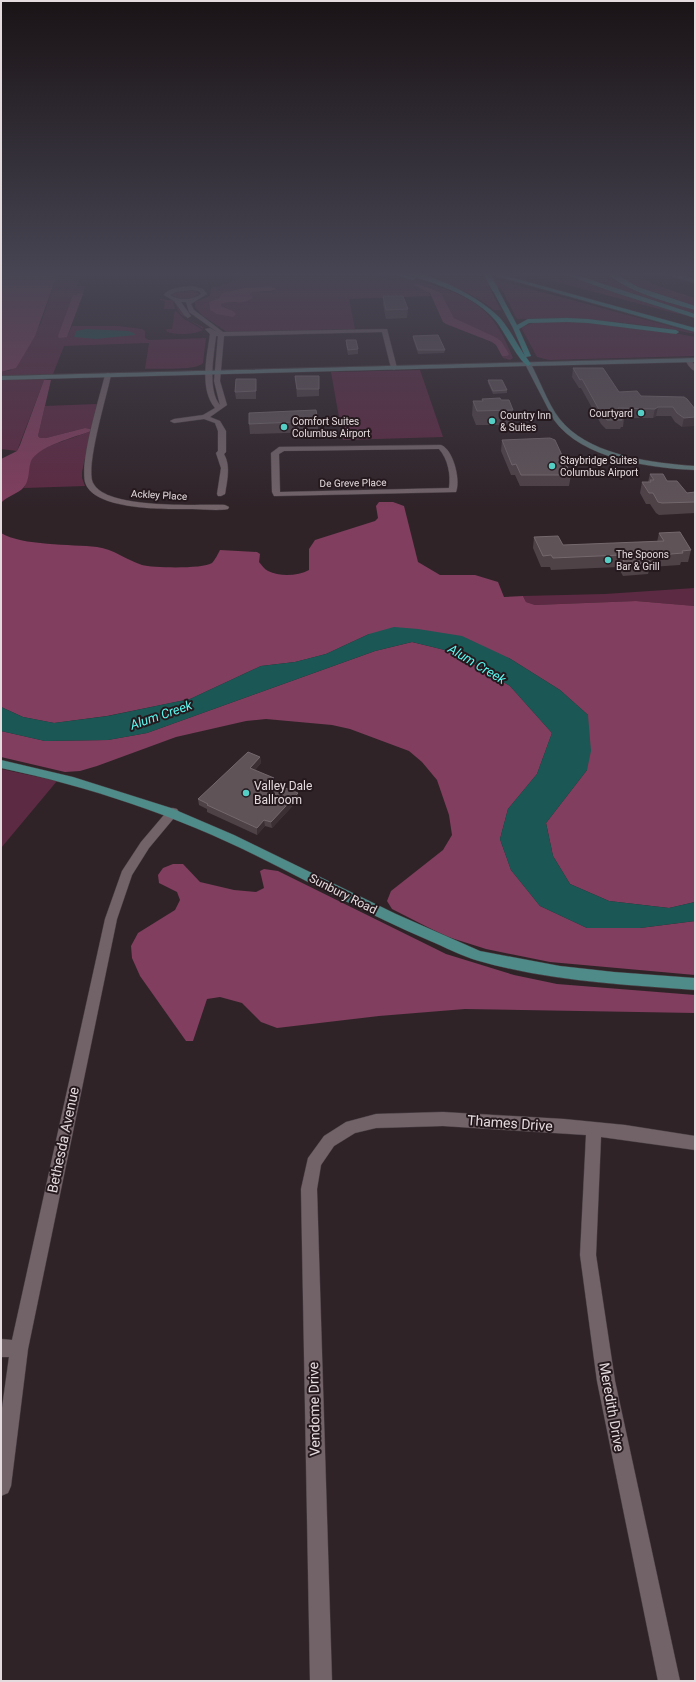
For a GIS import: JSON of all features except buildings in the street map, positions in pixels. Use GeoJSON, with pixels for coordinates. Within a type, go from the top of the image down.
{"type":"FeatureCollection","features":[{"type":"Feature","properties":{"kind":"highway"},"geometry":{"type":"LineString","coordinates":[[518,350],[528,364]]}},
{"type":"Feature","properties":{"kind":"highway"},"geometry":{"type":"LineString","coordinates":[[526,350],[529,358],[528,364]]}},
{"type":"Feature","properties":{"kind":"main road"},"geometry":{"type":"LineString","coordinates":[[1,378],[692,360]]}},
{"type":"Feature","properties":{"kind":"main road"},"geometry":{"type":"LineString","coordinates":[[528,364],[556,417],[563,427],[574,436],[599,449],[625,458],[654,464],[695,468]]}},
{"type":"Feature","properties":{"kind":"main road","name":"Sunbury Road"},"geometry":{"type":"LineString","coordinates":[[1,764],[45,773],[93,786],[173,812],[262,853],[399,923],[478,955],[566,974],[695,984]]}},
{"type":"Feature","properties":{"kind":"street"},"geometry":{"type":"LineString","coordinates":[[211,350],[209,387],[215,405],[219,408]]}},
{"type":"Feature","properties":{"kind":"street"},"geometry":{"type":"LineString","coordinates":[[174,422],[205,417],[224,405],[217,381],[220,350]]}},
{"type":"Feature","properties":{"kind":"street"},"geometry":{"type":"LineString","coordinates":[[390,350],[394,368]]}},
{"type":"Feature","properties":{"kind":"street"},"geometry":{"type":"LineString","coordinates":[[692,360],[695,369]]}},
{"type":"Feature","properties":{"kind":"street","name":"Ackley Place"},"geometry":{"type":"LineString","coordinates":[[108,375],[87,466],[89,483],[96,491],[114,501],[142,506],[225,507]]}},
{"type":"Feature","properties":{"kind":"street"},"geometry":{"type":"LineString","coordinates":[[205,417],[218,422],[222,431],[222,452],[220,453],[222,456],[224,473],[221,494]]}},
{"type":"Feature","properties":{"kind":"street","name":"De Greve Place"},"geometry":{"type":"LineString","coordinates":[[441,448],[447,452],[455,483],[453,490],[277,494],[274,471],[275,453],[282,449],[441,448]]}},
{"type":"Feature","properties":{"kind":"street","name":"Bethesda Avenue"},"geometry":{"type":"LineString","coordinates":[[1,1486],[19,1348],[111,919],[126,874],[145,845],[173,812]]}},
{"type":"Feature","properties":{"kind":"street","name":"Thames Drive"},"geometry":{"type":"LineString","coordinates":[[329,1141],[351,1127],[376,1121],[443,1119],[625,1132],[695,1143]]}},
{"type":"Feature","properties":{"kind":"street","name":"Meredith Drive"},"geometry":{"type":"LineString","coordinates":[[594,1130],[591,1163],[588,1255],[606,1381],[669,1681]]}},
{"type":"Feature","properties":{"kind":"street","name":"Vendome Drive"},"geometry":{"type":"LineString","coordinates":[[321,1681],[309,1189],[314,1163],[329,1141]]}},
{"type":"Feature","properties":{"kind":"street"},"geometry":{"type":"LineString","coordinates":[[1,1348],[19,1348]]}},
{"type":"Feature","properties":{"kind":"shaded area"},"geometry":{"type":"Polygon","coordinates":[[[1,350],[26,350],[16,368],[1,372],[1,350]]]}},
{"type":"Feature","properties":{"kind":"shaded area"},"geometry":{"type":"Polygon","coordinates":[[[23,350],[62,350],[53,374],[1,376],[1,372],[11,370],[23,350]]]}},
{"type":"Feature","properties":{"kind":"shaded area"},"geometry":{"type":"Polygon","coordinates":[[[148,350],[205,350],[203,363],[199,366],[185,368],[145,369],[148,350]]]}},
{"type":"Feature","properties":{"kind":"shaded area"},"geometry":{"type":"Polygon","coordinates":[[[499,350],[507,350],[509,354],[507,356],[502,356],[499,350]]]}},
{"type":"Feature","properties":{"kind":"shaded area"},"geometry":{"type":"Polygon","coordinates":[[[504,350],[510,350],[513,358],[510,360],[503,358],[502,356],[505,356],[504,350]]]}},
{"type":"Feature","properties":{"kind":"shaded area"},"geometry":{"type":"Polygon","coordinates":[[[534,350],[695,350],[695,356],[549,360],[537,357],[534,350]]]}},
{"type":"Feature","properties":{"kind":"shaded area"},"geometry":{"type":"Polygon","coordinates":[[[420,370],[443,437],[343,440],[331,372],[420,370]]]}},
{"type":"Feature","properties":{"kind":"shaded area"},"geometry":{"type":"Polygon","coordinates":[[[47,379],[44,380],[17,451],[1,449],[1,380],[47,379]]]}},
{"type":"Feature","properties":{"kind":"shaded area"},"geometry":{"type":"Polygon","coordinates":[[[44,380],[51,380],[38,436],[40,438],[46,438],[85,428],[91,429],[91,431],[49,446],[41,451],[31,461],[27,481],[24,487],[1,503],[1,459],[17,451],[44,380]]]}},
{"type":"Feature","properties":{"kind":"shaded area"},"geometry":{"type":"Polygon","coordinates":[[[97,404],[91,429],[85,428],[46,438],[40,438],[38,436],[45,406],[97,404]]]}},
{"type":"Feature","properties":{"kind":"shaded area"},"geometry":{"type":"Polygon","coordinates":[[[91,431],[82,472],[82,478],[85,486],[24,488],[30,463],[34,455],[52,445],[91,431]]]}},
{"type":"Feature","properties":{"kind":"shaded area"},"geometry":{"type":"Polygon","coordinates":[[[379,502],[393,502],[404,506],[418,562],[440,575],[475,575],[498,582],[504,597],[523,596],[526,602],[535,605],[636,601],[695,606],[695,902],[669,908],[609,901],[570,884],[553,856],[546,823],[587,770],[588,715],[560,690],[509,658],[369,634],[326,654],[295,662],[261,666],[190,699],[107,716],[54,723],[23,717],[1,707],[1,533],[21,540],[47,544],[103,548],[142,565],[157,567],[189,567],[207,565],[213,562],[220,550],[257,552],[260,554],[259,562],[264,568],[273,573],[289,575],[300,574],[309,570],[309,549],[315,540],[375,521],[378,518],[376,506],[379,502]]]}},
{"type":"Feature","properties":{"kind":"shaded area"},"geometry":{"type":"Polygon","coordinates":[[[695,588],[695,606],[636,601],[535,605],[526,602],[523,596],[605,594],[695,588]]]}},
{"type":"Feature","properties":{"kind":"shaded area"},"geometry":{"type":"Polygon","coordinates":[[[412,642],[453,652],[510,686],[552,733],[537,774],[508,809],[500,839],[511,870],[540,906],[587,928],[640,928],[695,921],[695,975],[550,962],[486,949],[445,936],[392,909],[387,901],[391,891],[443,850],[452,835],[449,815],[437,780],[422,762],[409,751],[350,729],[332,725],[266,719],[246,721],[176,737],[80,771],[65,772],[1,757],[1,731],[45,741],[108,740],[147,733],[375,651],[412,642]]]}},
{"type":"Feature","properties":{"kind":"shaded area"},"geometry":{"type":"Polygon","coordinates":[[[1,769],[57,781],[1,848],[1,769]]]}},
{"type":"Feature","properties":{"kind":"shaded area"},"geometry":{"type":"Polygon","coordinates":[[[173,864],[183,864],[200,882],[234,890],[256,892],[264,888],[260,871],[264,869],[278,871],[446,954],[514,975],[557,984],[695,995],[695,1013],[465,1009],[379,1016],[277,1028],[261,1022],[242,1003],[220,997],[207,999],[193,1041],[186,1041],[140,976],[132,958],[131,946],[138,933],[175,910],[180,900],[177,892],[159,883],[158,875],[163,868],[173,864]]]}},
{"type":"Feature","properties":{"kind":"water","name":"Alum Creek"},"geometry":{"type":"Polygon","coordinates":[[[394,627],[462,636],[509,658],[560,690],[588,715],[591,751],[587,770],[546,823],[553,856],[570,884],[609,901],[669,908],[695,902],[695,921],[640,928],[587,928],[540,906],[511,870],[500,839],[508,809],[537,774],[552,733],[510,686],[453,652],[412,642],[375,651],[147,733],[108,740],[45,741],[1,731],[1,707],[23,717],[54,723],[108,716],[190,699],[261,666],[295,662],[326,654],[369,634],[394,627]]]}},
{"type":"Feature","properties":{"kind":"place","name":"Courtyard"},"geometry":{"type":"Point","coordinates":[641,413]}},
{"type":"Feature","properties":{"kind":"place","name":"Country Inn & Suites"},"geometry":{"type":"Point","coordinates":[492,421]}},
{"type":"Feature","properties":{"kind":"place","name":"Comfort Suites Columbus Airport"},"geometry":{"type":"Point","coordinates":[284,427]}},
{"type":"Feature","properties":{"kind":"place","name":"Staybridge Suites Columbus Airport"},"geometry":{"type":"Point","coordinates":[552,466]}},
{"type":"Feature","properties":{"kind":"place","name":"The Spoons Bar & Grill"},"geometry":{"type":"Point","coordinates":[608,560]}},
{"type":"Feature","properties":{"kind":"place","name":"Valley Dale Ballroom"},"geometry":{"type":"Point","coordinates":[246,793]}}]}
